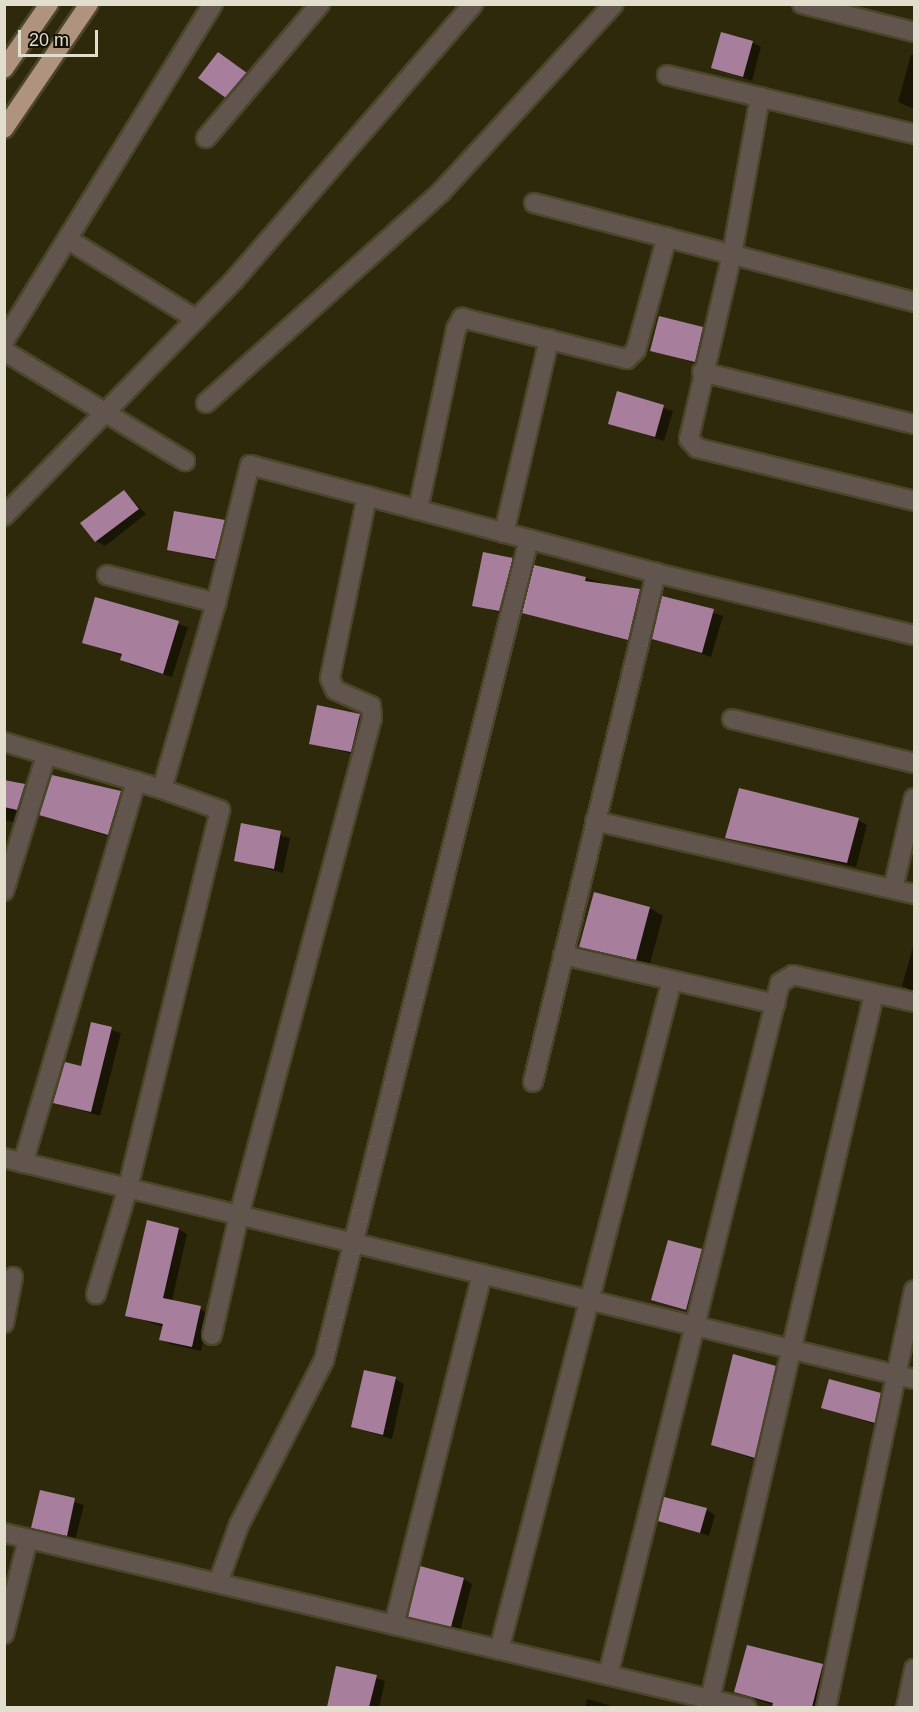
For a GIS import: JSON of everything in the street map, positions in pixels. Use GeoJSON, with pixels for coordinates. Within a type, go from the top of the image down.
{"type":"FeatureCollection","features":[{"type":"Feature","properties":{"kind":"highway"},"geometry":{"type":"LineString","coordinates":[[4,69],[49,4]]}},
{"type":"Feature","properties":{"kind":"highway"},"geometry":{"type":"LineString","coordinates":[[4,129],[89,4]]}},
{"type":"Feature","properties":{"kind":"street"},"geometry":{"type":"LineString","coordinates":[[4,341],[69,240],[213,4]]}},
{"type":"Feature","properties":{"kind":"street"},"geometry":{"type":"LineString","coordinates":[[206,138],[320,4]]}},
{"type":"Feature","properties":{"kind":"street"},"geometry":{"type":"LineString","coordinates":[[4,516],[251,261],[474,4]]}},
{"type":"Feature","properties":{"kind":"street"},"geometry":{"type":"LineString","coordinates":[[206,404],[441,192],[614,4]]}},
{"type":"Feature","properties":{"kind":"street"},"geometry":{"type":"LineString","coordinates":[[802,4],[915,32]]}},
{"type":"Feature","properties":{"kind":"street"},"geometry":{"type":"LineString","coordinates":[[667,75],[915,134]]}},
{"type":"Feature","properties":{"kind":"street"},"geometry":{"type":"LineString","coordinates":[[760,97],[732,254],[689,432],[691,444],[697,448],[915,501]]}},
{"type":"Feature","properties":{"kind":"street"},"geometry":{"type":"LineString","coordinates":[[534,203],[915,302]]}},
{"type":"Feature","properties":{"kind":"street"},"geometry":{"type":"LineString","coordinates":[[418,510],[457,324],[462,318],[470,318],[620,359],[632,356],[667,237]]}},
{"type":"Feature","properties":{"kind":"street"},"geometry":{"type":"LineString","coordinates":[[69,240],[196,318]]}},
{"type":"Feature","properties":{"kind":"street"},"geometry":{"type":"LineString","coordinates":[[504,533],[549,339]]}},
{"type":"Feature","properties":{"kind":"street"},"geometry":{"type":"LineString","coordinates":[[4,351],[106,410],[185,461]]}},
{"type":"Feature","properties":{"kind":"street"},"geometry":{"type":"LineString","coordinates":[[702,372],[915,424]]}},
{"type":"Feature","properties":{"kind":"street"},"geometry":{"type":"LineString","coordinates":[[162,789],[216,603],[250,465],[656,573],[915,635]]}},
{"type":"Feature","properties":{"kind":"street"},"geometry":{"type":"LineString","coordinates":[[212,1335],[238,1215],[372,718],[371,706],[335,690],[330,678],[368,496]]}},
{"type":"Feature","properties":{"kind":"street"},"geometry":{"type":"LineString","coordinates":[[218,1583],[239,1524],[324,1360],[357,1243],[529,539]]}},
{"type":"Feature","properties":{"kind":"street"},"geometry":{"type":"LineString","coordinates":[[533,1082],[656,573]]}},
{"type":"Feature","properties":{"kind":"street"},"geometry":{"type":"LineString","coordinates":[[106,574],[216,603]]}},
{"type":"Feature","properties":{"kind":"street"},"geometry":{"type":"LineString","coordinates":[[732,718],[915,763]]}},
{"type":"Feature","properties":{"kind":"street"},"geometry":{"type":"LineString","coordinates":[[4,742],[217,806],[221,815],[128,1188],[96,1294]]}},
{"type":"Feature","properties":{"kind":"street"},"geometry":{"type":"LineString","coordinates":[[4,891],[46,754]]}},
{"type":"Feature","properties":{"kind":"street"},"geometry":{"type":"LineString","coordinates":[[23,1163],[136,781]]}},
{"type":"Feature","properties":{"kind":"street"},"geometry":{"type":"LineString","coordinates":[[893,889],[915,798]]}},
{"type":"Feature","properties":{"kind":"street"},"geometry":{"type":"LineString","coordinates":[[595,821],[915,894]]}},
{"type":"Feature","properties":{"kind":"street"},"geometry":{"type":"LineString","coordinates":[[563,955],[775,1004]]}},
{"type":"Feature","properties":{"kind":"street"},"geometry":{"type":"LineString","coordinates":[[608,1675],[783,978],[793,975],[915,1002]]}},
{"type":"Feature","properties":{"kind":"street"},"geometry":{"type":"LineString","coordinates":[[500,1650],[672,980]]}},
{"type":"Feature","properties":{"kind":"street"},"geometry":{"type":"LineString","coordinates":[[710,1699],[789,1348],[874,994]]}},
{"type":"Feature","properties":{"kind":"street"},"geometry":{"type":"LineString","coordinates":[[4,1158],[915,1379]]}},
{"type":"Feature","properties":{"kind":"street"},"geometry":{"type":"LineString","coordinates":[[394,1625],[483,1274]]}},
{"type":"Feature","properties":{"kind":"street"},"geometry":{"type":"LineString","coordinates":[[4,1323],[14,1277]]}},
{"type":"Feature","properties":{"kind":"street"},"geometry":{"type":"LineString","coordinates":[[826,1707],[915,1290]]}},
{"type":"Feature","properties":{"kind":"street"},"geometry":{"type":"LineString","coordinates":[[4,1533],[747,1707]]}},
{"type":"Feature","properties":{"kind":"street"},"geometry":{"type":"LineString","coordinates":[[4,1634],[28,1539]]}},
{"type":"Feature","properties":{"kind":"street"},"geometry":{"type":"LineString","coordinates":[[906,1707],[915,1669]]}},
{"type":"Feature","properties":{"kind":"building"},"geometry":{"type":"Polygon","coordinates":[[[721,32],[753,41],[743,77],[711,68],[721,32]]]}},
{"type":"Feature","properties":{"kind":"building"},"geometry":{"type":"Polygon","coordinates":[[[218,52],[247,73],[226,98],[198,78],[218,52]]]}},
{"type":"Feature","properties":{"kind":"building"},"geometry":{"type":"Polygon","coordinates":[[[659,316],[703,327],[695,362],[650,351],[659,316]]]}},
{"type":"Feature","properties":{"kind":"building"},"geometry":{"type":"Polygon","coordinates":[[[617,391],[664,405],[655,437],[608,424],[617,391]]]}},
{"type":"Feature","properties":{"kind":"building"},"geometry":{"type":"Polygon","coordinates":[[[124,490],[139,509],[95,542],[80,523],[124,490]]]}},
{"type":"Feature","properties":{"kind":"building"},"geometry":{"type":"Polygon","coordinates":[[[174,511],[225,520],[215,559],[167,550],[174,511]]]}},
{"type":"Feature","properties":{"kind":"building"},"geometry":{"type":"Polygon","coordinates":[[[483,552],[513,558],[499,611],[472,606],[483,552]]]}},
{"type":"Feature","properties":{"kind":"building"},"geometry":{"type":"Polygon","coordinates":[[[534,565],[586,577],[585,581],[640,589],[628,640],[522,613],[534,565]]]}},
{"type":"Feature","properties":{"kind":"building"},"geometry":{"type":"Polygon","coordinates":[[[662,596],[714,609],[702,653],[652,639],[662,596]]]}},
{"type":"Feature","properties":{"kind":"building"},"geometry":{"type":"Polygon","coordinates":[[[95,597],[179,621],[163,674],[120,660],[122,654],[82,643],[95,597]]]}},
{"type":"Feature","properties":{"kind":"building"},"geometry":{"type":"Polygon","coordinates":[[[317,705],[360,714],[351,752],[309,744],[317,705]]]}},
{"type":"Feature","properties":{"kind":"building"},"geometry":{"type":"Polygon","coordinates":[[[52,775],[121,791],[108,835],[39,815],[52,775]]]}},
{"type":"Feature","properties":{"kind":"building"},"geometry":{"type":"Polygon","coordinates":[[[4,780],[25,784],[17,810],[4,807],[4,780]]]}},
{"type":"Feature","properties":{"kind":"building"},"geometry":{"type":"Polygon","coordinates":[[[739,788],[859,818],[847,863],[725,838],[739,788]]]}},
{"type":"Feature","properties":{"kind":"building"},"geometry":{"type":"Polygon","coordinates":[[[241,823],[281,831],[274,869],[234,861],[241,823]]]}},
{"type":"Feature","properties":{"kind":"building"},"geometry":{"type":"Polygon","coordinates":[[[594,892],[650,907],[636,960],[579,947],[594,892]]]}},
{"type":"Feature","properties":{"kind":"building"},"geometry":{"type":"Polygon","coordinates":[[[91,1022],[112,1027],[91,1112],[53,1103],[65,1062],[81,1066],[91,1022]]]}},
{"type":"Feature","properties":{"kind":"building"},"geometry":{"type":"Polygon","coordinates":[[[147,1220],[179,1228],[163,1298],[201,1306],[192,1347],[159,1340],[163,1324],[125,1316],[147,1220]]]}},
{"type":"Feature","properties":{"kind":"building"},"geometry":{"type":"Polygon","coordinates":[[[668,1240],[702,1249],[686,1310],[651,1300],[668,1240]]]}},
{"type":"Feature","properties":{"kind":"building"},"geometry":{"type":"Polygon","coordinates":[[[733,1354],[776,1366],[755,1458],[711,1445],[733,1354]]]}},
{"type":"Feature","properties":{"kind":"building"},"geometry":{"type":"Polygon","coordinates":[[[364,1370],[396,1377],[383,1435],[351,1427],[364,1370]]]}},
{"type":"Feature","properties":{"kind":"building"},"geometry":{"type":"Polygon","coordinates":[[[829,1379],[881,1393],[875,1423],[821,1408],[829,1379]]]}},
{"type":"Feature","properties":{"kind":"building"},"geometry":{"type":"Polygon","coordinates":[[[40,1490],[75,1498],[67,1536],[31,1528],[40,1490]]]}},
{"type":"Feature","properties":{"kind":"building"},"geometry":{"type":"Polygon","coordinates":[[[664,1497],[707,1508],[700,1533],[658,1521],[664,1497]]]}},
{"type":"Feature","properties":{"kind":"building"},"geometry":{"type":"Polygon","coordinates":[[[420,1566],[464,1578],[451,1627],[408,1617],[420,1566]]]}},
{"type":"Feature","properties":{"kind":"building"},"geometry":{"type":"Polygon","coordinates":[[[747,1645],[823,1664],[812,1707],[772,1707],[773,1703],[734,1692],[747,1645]]]}},
{"type":"Feature","properties":{"kind":"building"},"geometry":{"type":"Polygon","coordinates":[[[336,1666],[377,1675],[369,1707],[327,1707],[336,1666]]]}}]}
